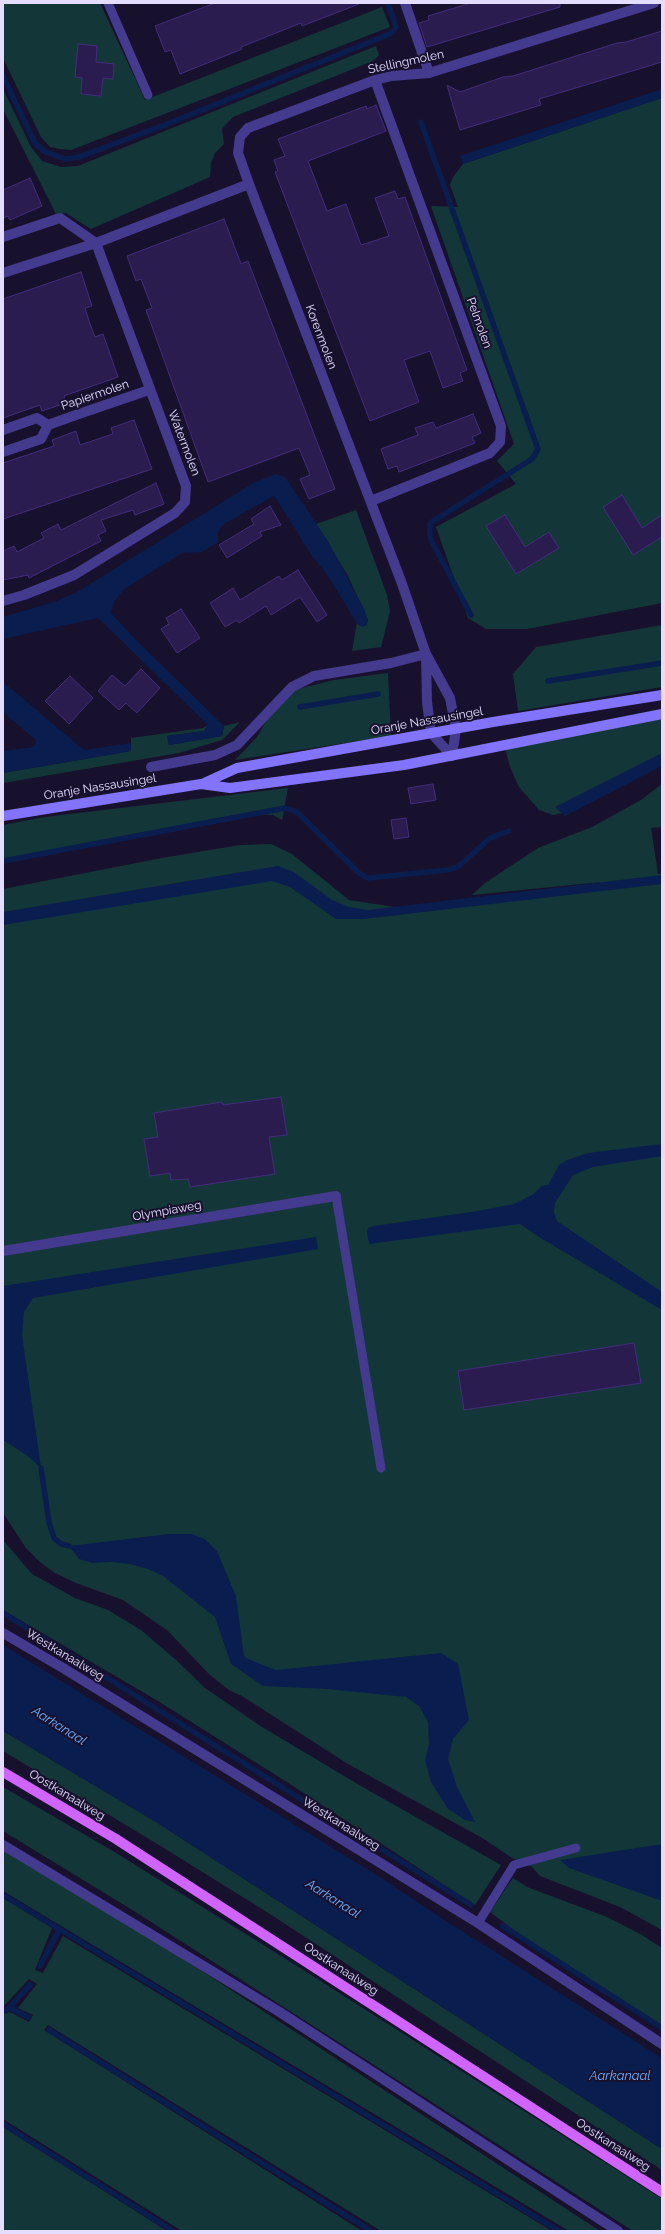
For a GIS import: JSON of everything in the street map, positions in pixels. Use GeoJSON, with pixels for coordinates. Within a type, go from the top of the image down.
{"type":"FeatureCollection","features":[{"type":"Feature","properties":{"kind":"main road","name":"Oranje Nassausingel"},"geometry":{"type":"LineString","coordinates":[[3,816],[201,784],[237,768],[431,733],[662,695]]}},
{"type":"Feature","properties":{"kind":"main road","name":"Oranje Nassausingel"},"geometry":{"type":"LineString","coordinates":[[201,784],[230,788],[404,765],[662,714]]}},
{"type":"Feature","properties":{"kind":"main road","name":"Oostkanaalweg"},"geometry":{"type":"LineString","coordinates":[[3,1772],[116,1839],[662,2192]]}},
{"type":"Feature","properties":{"kind":"street"},"geometry":{"type":"LineString","coordinates":[[405,3],[429,73]]}},
{"type":"Feature","properties":{"kind":"street","name":"Stellingmolen"},"geometry":{"type":"LineString","coordinates":[[249,184],[238,153],[240,137],[248,128],[375,80],[392,76],[429,73],[654,3]]}},
{"type":"Feature","properties":{"kind":"street","name":"Pelmolen"},"geometry":{"type":"LineString","coordinates":[[371,501],[490,453],[500,442],[501,426],[375,80]]}},
{"type":"Feature","properties":{"kind":"street"},"geometry":{"type":"LineString","coordinates":[[3,273],[96,243],[249,184]]}},
{"type":"Feature","properties":{"kind":"street","name":"Korenmolen"},"geometry":{"type":"LineString","coordinates":[[249,184],[371,501],[426,654],[450,698],[456,729],[452,756]]}},
{"type":"Feature","properties":{"kind":"street"},"geometry":{"type":"LineString","coordinates":[[3,237],[60,218],[96,243]]}},
{"type":"Feature","properties":{"kind":"street","name":"Watermolen"},"geometry":{"type":"LineString","coordinates":[[3,601],[24,595],[74,575],[175,513],[185,502],[186,486],[149,390],[96,243]]}},
{"type":"Feature","properties":{"kind":"street","name":"Papiermolen"},"geometry":{"type":"LineString","coordinates":[[48,425],[149,390]]}},
{"type":"Feature","properties":{"kind":"street"},"geometry":{"type":"LineString","coordinates":[[3,430],[37,418],[48,425],[41,439],[3,452]]}},
{"type":"Feature","properties":{"kind":"street"},"geometry":{"type":"LineString","coordinates":[[152,767],[215,755],[237,745],[292,687],[314,676],[391,663],[426,654]]}},
{"type":"Feature","properties":{"kind":"street","name":"Korenmolen"},"geometry":{"type":"LineString","coordinates":[[426,654],[427,702],[431,733]]}},
{"type":"Feature","properties":{"kind":"street"},"geometry":{"type":"LineString","coordinates":[[431,733],[452,756]]}},
{"type":"Feature","properties":{"kind":"street","name":"Olympiaweg"},"geometry":{"type":"LineString","coordinates":[[3,1251],[336,1196]]}},
{"type":"Feature","properties":{"kind":"street","name":"Westkanaalweg"},"geometry":{"type":"LineString","coordinates":[[3,1633],[76,1676],[478,1923],[662,2044]]}},
{"type":"Feature","properties":{"kind":"street"},"geometry":{"type":"LineString","coordinates":[[3,1845],[278,2011],[618,2231]]}},
{"type":"Feature","properties":{"kind":"lane"},"geometry":{"type":"LineString","coordinates":[[108,3],[148,95]]}},
{"type":"Feature","properties":{"kind":"lane"},"geometry":{"type":"LineString","coordinates":[[336,1196],[381,1468]]}},
{"type":"Feature","properties":{"kind":"lane"},"geometry":{"type":"LineString","coordinates":[[478,1923],[514,1865],[576,1848]]}},
{"type":"Feature","properties":{"kind":"green space"},"geometry":{"type":"Polygon","coordinates":[[[3,3],[100,3],[145,100],[382,7],[390,27],[71,150],[50,147],[41,137],[3,58],[3,3]]]}},
{"type":"Feature","properties":{"kind":"green space"},"geometry":{"type":"Polygon","coordinates":[[[376,46],[379,55],[373,61],[233,117],[222,129],[224,144],[215,153],[211,163],[210,177],[91,229],[66,213],[56,214],[3,109],[3,89],[31,147],[42,161],[61,167],[78,166],[376,46]]]}},
{"type":"Feature","properties":{"kind":"green space"},"geometry":{"type":"Polygon","coordinates":[[[662,98],[662,603],[527,629],[486,629],[468,618],[436,527],[516,484],[497,461],[514,444],[431,206],[458,207],[450,185],[453,177],[463,164],[662,98]]]}},
{"type":"Feature","properties":{"kind":"green space"},"geometry":{"type":"Polygon","coordinates":[[[356,510],[387,595],[390,611],[381,647],[352,651],[357,623],[360,626],[368,620],[348,576],[316,524],[356,510]]]}},
{"type":"Feature","properties":{"kind":"green space"},"geometry":{"type":"Polygon","coordinates":[[[662,625],[662,687],[518,711],[513,674],[536,647],[662,625]]]}},
{"type":"Feature","properties":{"kind":"green space"},"geometry":{"type":"Polygon","coordinates":[[[388,673],[391,736],[235,760],[257,737],[277,702],[289,691],[334,680],[388,673]]]}},
{"type":"Feature","properties":{"kind":"green space"},"geometry":{"type":"Polygon","coordinates":[[[662,717],[662,757],[568,812],[553,815],[539,810],[519,787],[510,767],[504,744],[662,717]]]}},
{"type":"Feature","properties":{"kind":"green space"},"geometry":{"type":"Polygon","coordinates":[[[240,722],[222,740],[179,753],[3,783],[3,773],[131,751],[131,738],[203,728],[208,725],[204,731],[167,736],[169,745],[222,736],[224,726],[240,722]]]}},
{"type":"Feature","properties":{"kind":"green space"},"geometry":{"type":"Polygon","coordinates":[[[662,784],[662,827],[651,828],[658,874],[662,874],[662,1930],[620,1907],[540,1876],[532,1867],[512,1858],[484,1839],[348,1764],[242,1696],[229,1690],[209,1674],[167,1630],[123,1600],[76,1583],[55,1573],[40,1562],[26,1548],[3,1513],[3,889],[162,858],[240,845],[271,844],[292,854],[349,900],[414,910],[601,882],[472,895],[485,883],[538,848],[592,827],[641,800],[662,784]]]}},
{"type":"Feature","properties":{"kind":"green space"},"geometry":{"type":"Polygon","coordinates":[[[288,788],[282,820],[273,815],[252,814],[212,819],[3,860],[3,825],[45,817],[288,788]]]}},
{"type":"Feature","properties":{"kind":"green space"},"geometry":{"type":"Polygon","coordinates":[[[3,1540],[32,1574],[75,1598],[108,1610],[141,1630],[175,1659],[205,1688],[262,1727],[366,1789],[501,1865],[475,1905],[290,1784],[158,1701],[3,1610],[3,1540]]]}},
{"type":"Feature","properties":{"kind":"green space"},"geometry":{"type":"Polygon","coordinates":[[[3,1731],[156,1822],[662,2149],[662,2170],[270,1914],[3,1751],[3,1731]]]}},
{"type":"Feature","properties":{"kind":"green space"},"geometry":{"type":"Polygon","coordinates":[[[3,1787],[113,1851],[297,1966],[662,2199],[662,2231],[633,2231],[134,1911],[3,1831],[3,1787]]]}},
{"type":"Feature","properties":{"kind":"green space"},"geometry":{"type":"Polygon","coordinates":[[[3,1849],[179,1956],[600,2231],[569,2231],[3,1891],[3,1849]]]}},
{"type":"Feature","properties":{"kind":"green space"},"geometry":{"type":"Polygon","coordinates":[[[513,1878],[527,1887],[607,1917],[642,1935],[662,1948],[662,2025],[528,1941],[490,1912],[513,1878]]]}},
{"type":"Feature","properties":{"kind":"green space"},"geometry":{"type":"Polygon","coordinates":[[[3,1898],[52,1928],[35,1970],[43,1973],[63,1936],[552,2231],[381,2231],[48,2025],[44,2030],[362,2231],[182,2231],[3,2119],[3,2011],[12,2013],[29,2022],[33,2015],[18,2008],[37,1984],[29,1979],[3,2007],[3,1898]]]}},
{"type":"Feature","properties":{"kind":"green space"},"geometry":{"type":"Polygon","coordinates":[[[3,2127],[167,2231],[3,2231],[3,2127]]]}},
{"type":"Feature","properties":{"kind":"water"},"geometry":{"type":"Polygon","coordinates":[[[662,89],[662,98],[463,164],[460,156],[662,89]]]}},
{"type":"Feature","properties":{"kind":"water"},"geometry":{"type":"Polygon","coordinates":[[[276,474],[285,477],[328,541],[364,609],[368,620],[367,625],[363,627],[357,623],[333,583],[311,554],[274,496],[222,525],[218,532],[218,542],[202,552],[182,553],[124,589],[114,602],[111,613],[130,634],[224,726],[222,736],[169,745],[167,736],[204,731],[208,725],[98,618],[3,639],[3,617],[57,601],[77,592],[255,482],[276,474]]]}},
{"type":"Feature","properties":{"kind":"water"},"geometry":{"type":"Polygon","coordinates":[[[3,682],[84,750],[131,743],[131,751],[3,773],[3,751],[33,747],[36,740],[3,712],[3,682]]]}},
{"type":"Feature","properties":{"kind":"water"},"geometry":{"type":"Polygon","coordinates":[[[662,753],[662,766],[565,816],[555,807],[662,753]]]}},
{"type":"Feature","properties":{"kind":"water"},"geometry":{"type":"Polygon","coordinates":[[[278,866],[294,872],[332,900],[349,907],[368,910],[662,875],[662,884],[364,919],[336,919],[290,887],[272,881],[3,925],[3,912],[278,866]]]}},
{"type":"Feature","properties":{"kind":"water"},"geometry":{"type":"Polygon","coordinates":[[[662,1144],[662,1156],[593,1167],[573,1175],[555,1203],[554,1212],[557,1221],[662,1292],[662,1310],[539,1237],[520,1224],[369,1244],[367,1232],[368,1228],[374,1226],[478,1211],[514,1204],[532,1195],[542,1186],[548,1185],[559,1165],[567,1160],[588,1153],[662,1144]]]}},
{"type":"Feature","properties":{"kind":"water"},"geometry":{"type":"Polygon","coordinates":[[[316,1237],[318,1249],[33,1298],[24,1312],[22,1335],[41,1468],[28,1456],[3,1440],[3,1286],[316,1237]]]}},
{"type":"Feature","properties":{"kind":"water"},"geometry":{"type":"Polygon","coordinates":[[[169,1534],[192,1534],[205,1539],[217,1551],[236,1596],[244,1656],[248,1659],[276,1670],[441,1653],[458,1664],[469,1720],[453,1739],[448,1759],[457,1787],[475,1822],[465,1820],[448,1809],[431,1782],[425,1760],[429,1744],[428,1722],[419,1706],[406,1697],[328,1689],[263,1686],[231,1664],[215,1617],[163,1576],[148,1569],[130,1564],[111,1562],[92,1563],[79,1559],[69,1546],[169,1534]]]}},
{"type":"Feature","properties":{"kind":"water","name":"Aarkanaal"},"geometry":{"type":"Polygon","coordinates":[[[3,1645],[383,1879],[443,1919],[662,2058],[662,2149],[156,1822],[3,1731],[3,1645]]]}},
{"type":"Feature","properties":{"kind":"water"},"geometry":{"type":"Polygon","coordinates":[[[662,1844],[662,1901],[569,1868],[560,1860],[662,1844]]]}},
{"type":"Feature","properties":{"kind":"building"},"geometry":{"type":"Polygon","coordinates":[[[215,3],[359,4],[302,26],[301,23],[180,74],[171,50],[165,52],[155,26],[215,3]]]}},
{"type":"Feature","properties":{"kind":"building"},"geometry":{"type":"Polygon","coordinates":[[[471,3],[560,3],[560,7],[427,47],[419,23],[429,20],[428,16],[471,3]]]}},
{"type":"Feature","properties":{"kind":"building"},"geometry":{"type":"Polygon","coordinates":[[[662,31],[662,62],[539,99],[541,105],[460,130],[447,85],[460,92],[503,77],[513,76],[617,43],[626,42],[662,31]]]}},
{"type":"Feature","properties":{"kind":"building"},"geometry":{"type":"Polygon","coordinates":[[[78,44],[97,46],[96,62],[114,64],[113,79],[103,78],[101,96],[81,94],[82,78],[75,77],[78,44]]]}},
{"type":"Feature","properties":{"kind":"building"},"geometry":{"type":"Polygon","coordinates":[[[376,105],[386,131],[308,161],[327,211],[346,204],[361,245],[389,236],[375,198],[395,191],[398,199],[405,197],[467,370],[460,373],[463,381],[443,388],[430,351],[404,360],[419,402],[370,421],[275,172],[278,171],[274,160],[285,156],[278,139],[366,106],[367,109],[376,105]]]}},
{"type":"Feature","properties":{"kind":"building"},"geometry":{"type":"Polygon","coordinates":[[[30,178],[42,206],[10,220],[8,216],[3,218],[3,190],[30,178]]]}},
{"type":"Feature","properties":{"kind":"building"},"geometry":{"type":"Polygon","coordinates":[[[224,219],[241,264],[248,261],[335,489],[309,499],[300,479],[310,475],[299,448],[208,482],[146,310],[152,308],[141,279],[136,281],[127,256],[224,219]]]}},
{"type":"Feature","properties":{"kind":"building"},"geometry":{"type":"Polygon","coordinates":[[[81,272],[92,306],[85,308],[90,324],[95,337],[103,334],[118,377],[64,396],[66,403],[42,411],[40,405],[3,418],[3,299],[81,272]]]}},
{"type":"Feature","properties":{"kind":"building"},"geometry":{"type":"Polygon","coordinates":[[[473,414],[481,433],[472,437],[475,443],[399,472],[397,466],[388,469],[381,449],[418,435],[415,428],[433,422],[436,428],[473,414]]]}},
{"type":"Feature","properties":{"kind":"building"},"geometry":{"type":"Polygon","coordinates":[[[134,420],[152,469],[3,519],[3,463],[54,446],[52,440],[76,431],[80,445],[113,434],[111,428],[134,420]]]}},
{"type":"Feature","properties":{"kind":"building"},"geometry":{"type":"Polygon","coordinates":[[[156,483],[164,504],[135,515],[133,510],[101,520],[106,531],[98,535],[101,541],[29,578],[28,575],[3,580],[3,551],[14,546],[17,552],[44,538],[41,533],[58,524],[61,530],[156,483]]]}},
{"type":"Feature","properties":{"kind":"building"},"geometry":{"type":"Polygon","coordinates":[[[622,495],[642,528],[662,515],[662,537],[633,555],[603,507],[622,495]]]}},
{"type":"Feature","properties":{"kind":"building"},"geometry":{"type":"Polygon","coordinates":[[[270,506],[281,525],[260,532],[262,536],[227,558],[219,545],[254,524],[251,519],[270,506]]]}},
{"type":"Feature","properties":{"kind":"building"},"geometry":{"type":"Polygon","coordinates":[[[505,515],[525,547],[549,532],[559,548],[516,574],[486,526],[505,515]]]}},
{"type":"Feature","properties":{"kind":"building"},"geometry":{"type":"Polygon","coordinates":[[[298,570],[327,615],[317,622],[300,597],[271,615],[266,606],[239,623],[237,620],[225,627],[210,603],[233,588],[240,600],[279,576],[282,580],[298,570]]]}},
{"type":"Feature","properties":{"kind":"building"},"geometry":{"type":"Polygon","coordinates":[[[181,609],[200,638],[177,653],[161,629],[169,624],[166,618],[181,609]]]}},
{"type":"Feature","properties":{"kind":"building"},"geometry":{"type":"Polygon","coordinates":[[[141,669],[160,688],[137,713],[126,703],[119,710],[98,691],[112,675],[125,686],[141,669]]]}},
{"type":"Feature","properties":{"kind":"building"},"geometry":{"type":"Polygon","coordinates":[[[70,676],[93,698],[69,724],[45,701],[70,676]]]}},
{"type":"Feature","properties":{"kind":"building"},"geometry":{"type":"Polygon","coordinates":[[[433,784],[436,800],[411,804],[408,788],[433,784]]]}},
{"type":"Feature","properties":{"kind":"building"},"geometry":{"type":"Polygon","coordinates":[[[406,818],[409,837],[394,839],[391,820],[406,818]]]}},
{"type":"Feature","properties":{"kind":"building"},"geometry":{"type":"Polygon","coordinates":[[[281,1097],[287,1135],[269,1137],[275,1174],[190,1187],[188,1179],[171,1180],[170,1173],[150,1176],[144,1139],[158,1137],[154,1113],[222,1102],[223,1105],[281,1097]]]}},
{"type":"Feature","properties":{"kind":"building"},"geometry":{"type":"Polygon","coordinates":[[[634,1343],[641,1383],[464,1410],[458,1371],[634,1343]]]}},
{"type":"Feature","properties":{"kind":"waterway"},"geometry":{"type":"LineString","coordinates":[[3,76],[35,143],[45,152],[66,159],[79,157],[167,124],[392,33],[396,27],[388,3]]}},
{"type":"Feature","properties":{"kind":"waterway"},"geometry":{"type":"LineString","coordinates":[[421,122],[538,449],[532,459],[430,523],[430,538],[471,615]]}},
{"type":"Feature","properties":{"kind":"waterway"},"geometry":{"type":"LineString","coordinates":[[548,681],[662,663]]}},
{"type":"Feature","properties":{"kind":"waterway"},"geometry":{"type":"LineString","coordinates":[[300,707],[378,694]]}},
{"type":"Feature","properties":{"kind":"waterway"},"geometry":{"type":"LineString","coordinates":[[3,861],[285,808],[297,812],[360,874],[368,878],[448,870],[459,866],[490,838],[509,831]]}},
{"type":"Feature","properties":{"kind":"waterway"},"geometry":{"type":"LineString","coordinates":[[41,1468],[49,1522],[54,1538],[61,1544],[69,1546]]}},
{"type":"Feature","properties":{"kind":"waterway"},"geometry":{"type":"LineString","coordinates":[[3,1613],[471,1905]]}},
{"type":"Feature","properties":{"kind":"waterway"},"geometry":{"type":"LineString","coordinates":[[3,1895],[559,2231]]}},
{"type":"Feature","properties":{"kind":"waterway"},"geometry":{"type":"LineString","coordinates":[[503,1926],[662,2028]]}},
{"type":"Feature","properties":{"kind":"waterway"},"geometry":{"type":"LineString","coordinates":[[40,1966],[59,1930]]}},
{"type":"Feature","properties":{"kind":"waterway"},"geometry":{"type":"LineString","coordinates":[[6,2011],[30,1985]]}},
{"type":"Feature","properties":{"kind":"waterway"},"geometry":{"type":"LineString","coordinates":[[10,2008],[28,2017]]}},
{"type":"Feature","properties":{"kind":"waterway"},"geometry":{"type":"LineString","coordinates":[[49,2030],[371,2231]]}},
{"type":"Feature","properties":{"kind":"waterway"},"geometry":{"type":"LineString","coordinates":[[3,2124],[173,2231]]}}]}
